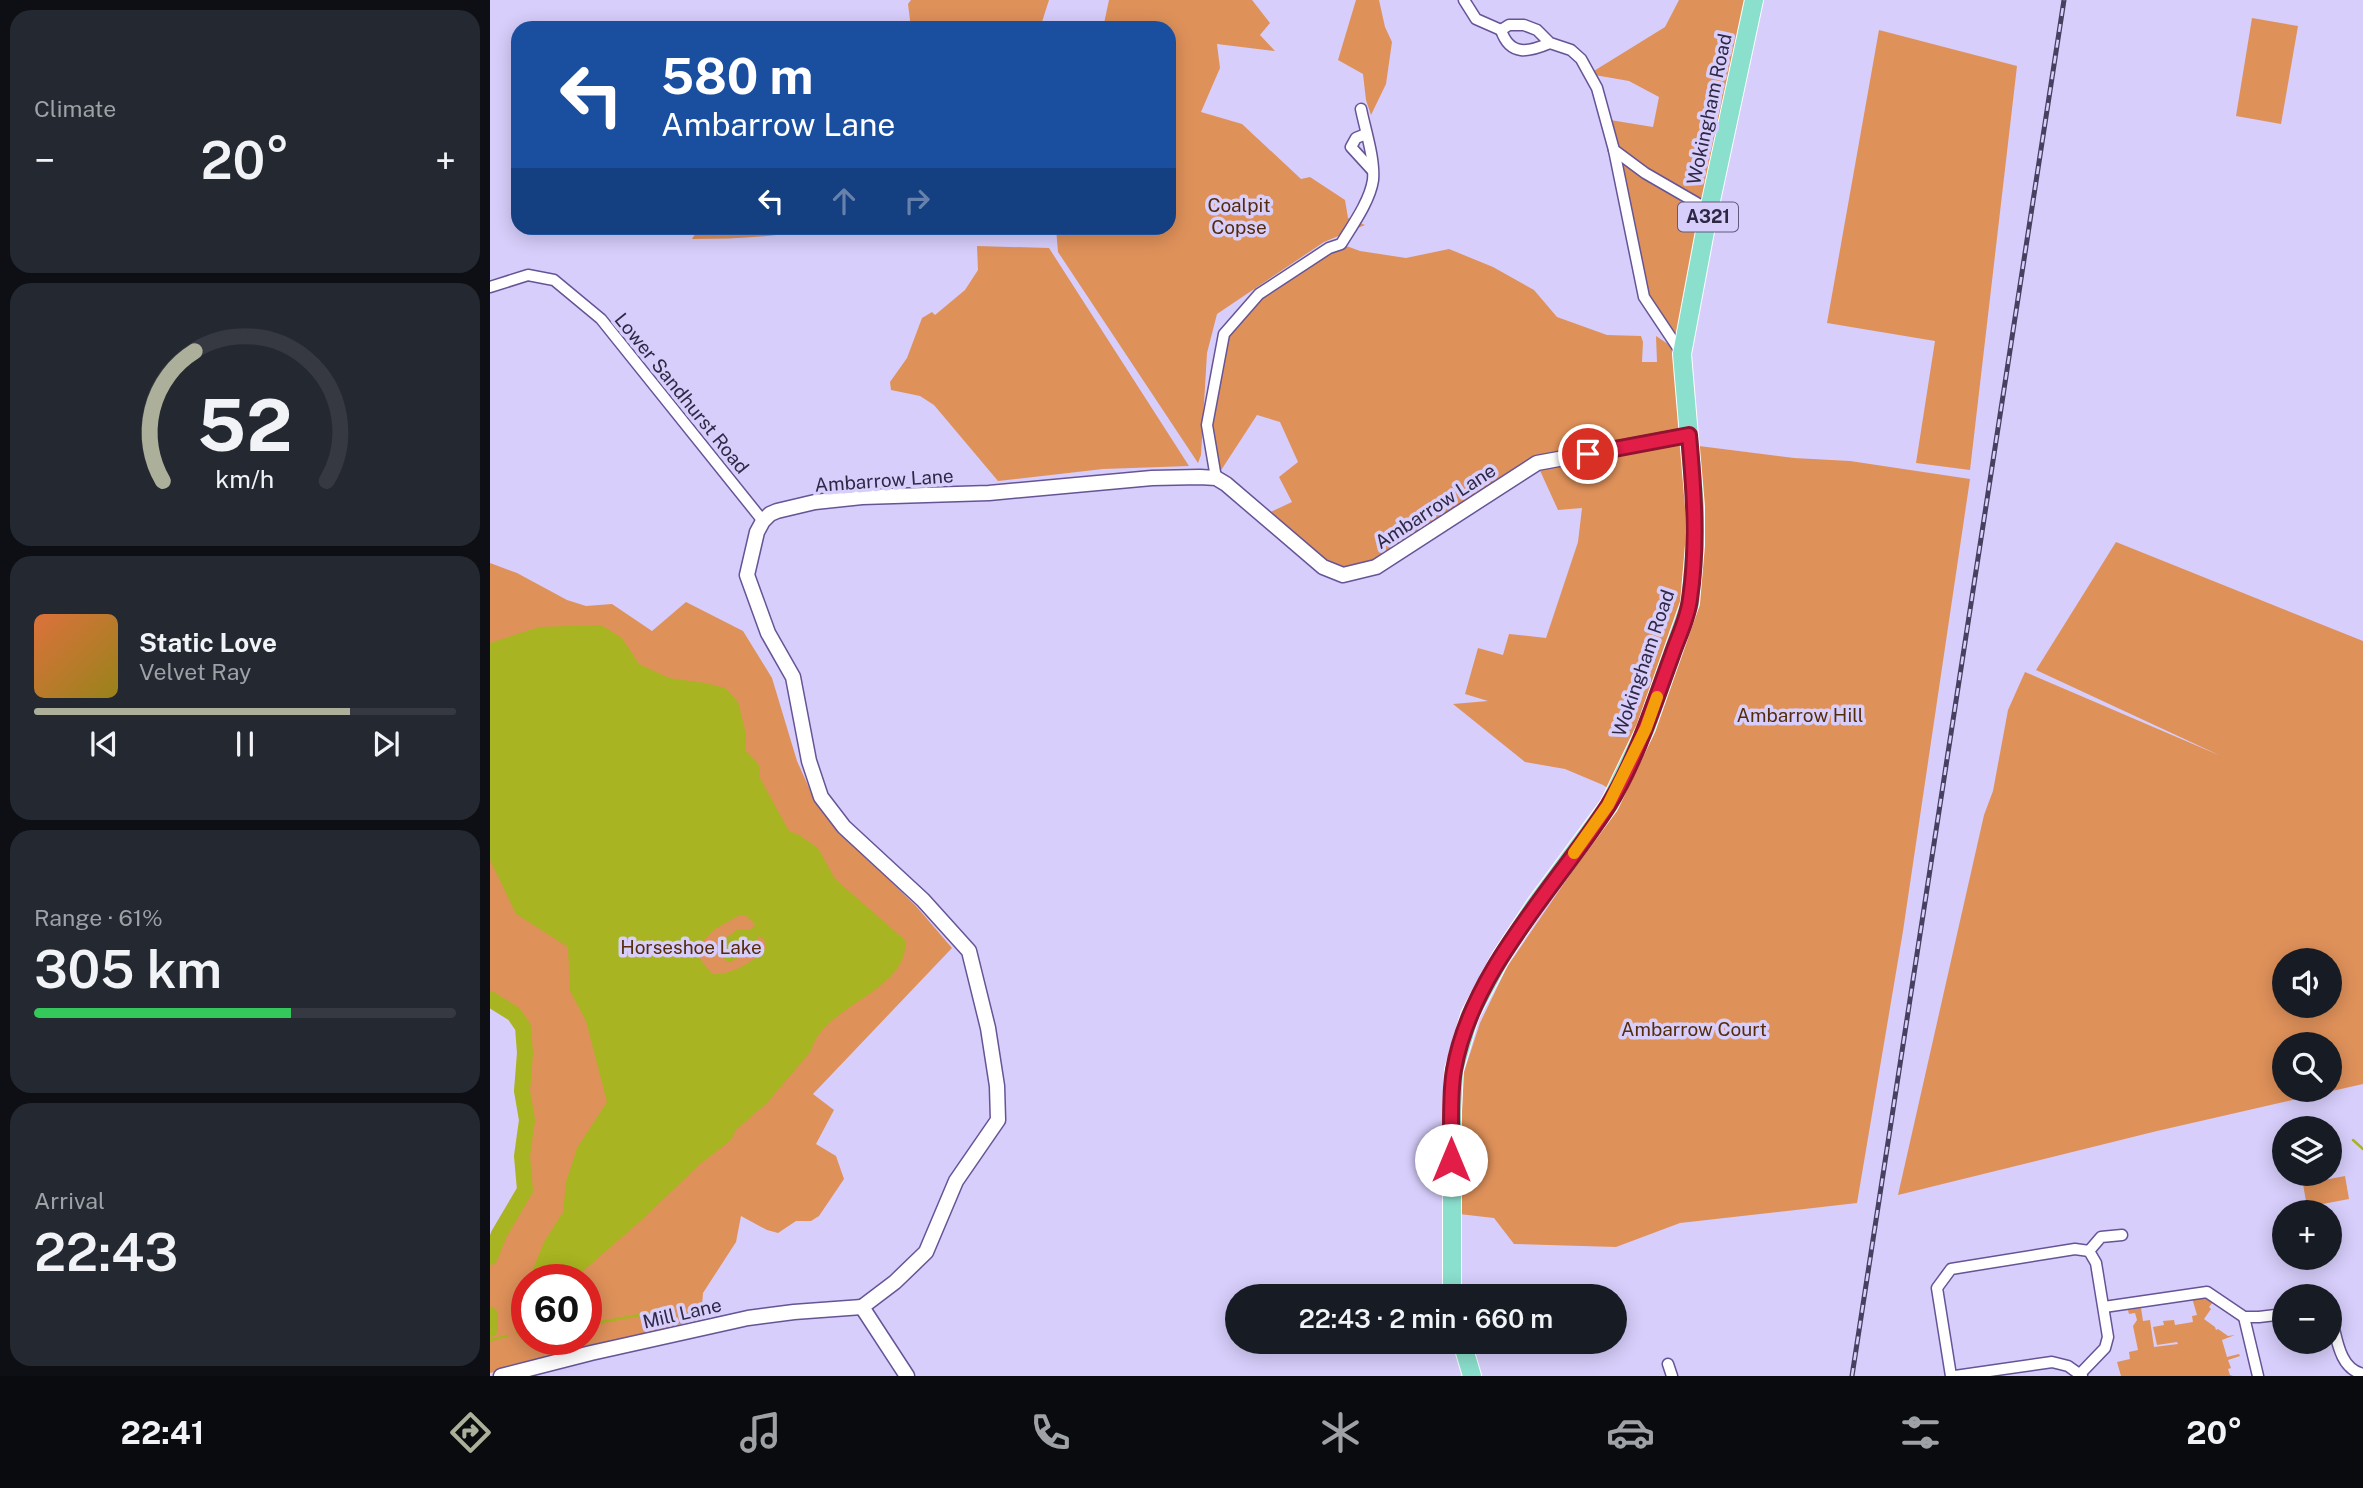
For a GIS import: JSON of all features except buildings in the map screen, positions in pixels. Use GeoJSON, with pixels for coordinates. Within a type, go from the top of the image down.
{"type":"FeatureCollection","features":[{"type":"Feature","properties":{"kind":"main road","name":"Wokingham Road"},"geometry":{"type":"LineString","coordinates":[[1452,1284],[1454,1070],[1471,1015],[1501,957],[1608,805],[1646,728],[1690,603],[1695,519],[1682,354],[1709,210],[1754,0]]}},
{"type":"Feature","properties":{"kind":"main road"},"geometry":{"type":"LineString","coordinates":[[1466,1354],[1472,1376]]}},
{"type":"Feature","properties":{"kind":"street"},"geometry":{"type":"LineString","coordinates":[[1464,0],[1476,19],[1501,30],[1512,48],[1529,52],[1549,43]]}},
{"type":"Feature","properties":{"kind":"street"},"geometry":{"type":"LineString","coordinates":[[1501,30],[1509,25],[1524,24],[1537,30],[1549,43],[1571,50],[1581,59],[1597,88],[1614,150],[1644,297],[1682,354]]}},
{"type":"Feature","properties":{"kind":"street"},"geometry":{"type":"LineString","coordinates":[[1216,478],[1207,425],[1224,334],[1259,294],[1329,248],[1341,244],[1361,212],[1373,180],[1361,108]]}},
{"type":"Feature","properties":{"kind":"street"},"geometry":{"type":"LineString","coordinates":[[1366,134],[1356,138],[1351,147],[1372,170]]}},
{"type":"Feature","properties":{"kind":"street"},"geometry":{"type":"LineString","coordinates":[[1614,150],[1646,173],[1709,210]]}},
{"type":"Feature","properties":{"kind":"street","name":"Lower Sandhurst Road"},"geometry":{"type":"LineString","coordinates":[[490,286],[528,275],[554,280],[601,319],[763,522]]}},
{"type":"Feature","properties":{"kind":"street","name":"Ambarrow Lane"},"geometry":{"type":"LineString","coordinates":[[763,522],[770,514],[789,507],[862,497],[989,493],[1141,478],[1216,478],[1323,567],[1343,575],[1377,567],[1537,463],[1689,435]]}},
{"type":"Feature","properties":{"kind":"street"},"geometry":{"type":"LineString","coordinates":[[763,522],[752,547],[747,575],[768,633],[793,677],[809,761],[821,797],[844,827],[923,900],[968,951],[988,1028],[997,1086],[998,1120],[957,1181],[926,1252],[895,1282],[862,1307],[906,1376]]}},
{"type":"Feature","properties":{"kind":"street"},"geometry":{"type":"LineString","coordinates":[[2089,1251],[2101,1237],[2122,1235]]}},
{"type":"Feature","properties":{"kind":"street"},"geometry":{"type":"LineString","coordinates":[[2075,1248],[2089,1251],[2096,1263],[2108,1337],[2105,1348],[2081,1375],[2068,1366],[2052,1362],[1953,1376],[1937,1288],[1951,1269],[2075,1248]]}},
{"type":"Feature","properties":{"kind":"street"},"geometry":{"type":"LineString","coordinates":[[2104,1307],[2207,1292],[2244,1317],[2272,1315]]}},
{"type":"Feature","properties":{"kind":"street","name":"Mill Lane"},"geometry":{"type":"LineString","coordinates":[[507,1374],[748,1318],[862,1307]]}},
{"type":"Feature","properties":{"kind":"street"},"geometry":{"type":"LineString","coordinates":[[2244,1317],[2259,1376]]}},
{"type":"Feature","properties":{"kind":"street"},"geometry":{"type":"LineString","coordinates":[[2342,1354],[2354,1372],[2363,1374]]}},
{"type":"Feature","properties":{"kind":"street"},"geometry":{"type":"LineString","coordinates":[[1668,1364],[1672,1376]]}},
{"type":"Feature","properties":{"kind":"green space"},"geometry":{"type":"Polygon","coordinates":[[[911,0],[1049,0],[1042,21],[910,21],[908,4],[911,0]]]}},
{"type":"Feature","properties":{"kind":"green space","name":"Coalpit Copse"},"geometry":{"type":"Polygon","coordinates":[[[1109,0],[1252,0],[1270,23],[1260,35],[1275,51],[1217,44],[1220,68],[1201,112],[1242,124],[1301,179],[1310,177],[1345,200],[1348,218],[1365,225],[1324,242],[1217,314],[1207,353],[1201,455],[1198,463],[1058,252],[1057,235],[1176,235],[1176,21],[1104,21],[1109,0]]]}},
{"type":"Feature","properties":{"kind":"green space"},"geometry":{"type":"Polygon","coordinates":[[[1356,0],[1379,0],[1385,27],[1392,42],[1386,84],[1371,115],[1363,74],[1338,60],[1356,0]]]}},
{"type":"Feature","properties":{"kind":"green space"},"geometry":{"type":"Polygon","coordinates":[[[1679,0],[1754,0],[1682,354],[1690,603],[1615,793],[1565,769],[1525,762],[1453,704],[1488,701],[1465,694],[1478,648],[1503,655],[1509,634],[1546,638],[1578,542],[1582,508],[1558,510],[1537,464],[1376,567],[1343,575],[1262,516],[1292,502],[1279,477],[1298,462],[1280,422],[1257,415],[1216,478],[1207,425],[1224,334],[1259,294],[1341,244],[1360,251],[1406,258],[1449,249],[1493,267],[1534,290],[1557,317],[1607,335],[1641,336],[1642,362],[1657,362],[1656,336],[1680,352],[1644,297],[1604,119],[1653,127],[1659,97],[1629,81],[1589,74],[1665,27],[1679,0]]]}},
{"type":"Feature","properties":{"kind":"green space"},"geometry":{"type":"Polygon","coordinates":[[[2252,18],[2298,26],[2281,124],[2236,116],[2252,18]]]}},
{"type":"Feature","properties":{"kind":"green space"},"geometry":{"type":"Polygon","coordinates":[[[1879,30],[2017,66],[1970,470],[1916,463],[1935,341],[1827,323],[1879,30]]]}},
{"type":"Feature","properties":{"kind":"green space"},"geometry":{"type":"Polygon","coordinates":[[[695,235],[778,235],[725,239],[692,239],[695,235]]]}},
{"type":"Feature","properties":{"kind":"green space"},"geometry":{"type":"Polygon","coordinates":[[[977,246],[1049,248],[1189,466],[1103,469],[998,481],[934,405],[920,396],[891,390],[890,382],[907,358],[922,318],[932,312],[935,315],[965,290],[978,270],[977,246]]]}},
{"type":"Feature","properties":{"kind":"green space"},"geometry":{"type":"Polygon","coordinates":[[[1699,446],[1794,458],[1850,461],[1970,479],[1903,931],[1857,1203],[1680,1223],[1616,1247],[1514,1244],[1494,1218],[1459,1214],[1463,1075],[1480,1023],[1507,967],[1591,844],[1623,788],[1697,604],[1699,446]]]}},
{"type":"Feature","properties":{"kind":"green space"},"geometry":{"type":"Polygon","coordinates":[[[2116,542],[2363,641],[2363,1084],[2342,1089],[2342,1032],[2272,1032],[2272,1102],[2284,1102],[1898,1195],[1984,815],[1993,791],[2008,710],[2025,672],[2221,756],[2036,670],[2116,542]]]}},
{"type":"Feature","properties":{"kind":"green space","name":"Horseshoe Lake"},"geometry":{"type":"Polygon","coordinates":[[[490,563],[517,573],[567,600],[586,606],[612,604],[652,631],[686,602],[743,631],[772,678],[797,761],[815,801],[840,832],[916,906],[952,948],[813,1094],[834,1110],[816,1144],[836,1156],[844,1179],[819,1216],[811,1221],[796,1221],[778,1233],[741,1216],[736,1242],[703,1293],[701,1319],[602,1344],[602,1264],[511,1264],[511,1355],[560,1355],[490,1373],[490,1252],[503,1223],[523,1190],[520,1156],[525,1120],[520,1091],[523,1053],[520,1028],[513,1016],[490,1001],[490,563]]]}},
{"type":"Feature","properties":{"kind":"green space"},"geometry":{"type":"Polygon","coordinates":[[[2345,1176],[2349,1199],[2306,1200],[2303,1186],[2342,1186],[2342,1177],[2345,1176]]]}},
{"type":"Feature","properties":{"kind":"green space"},"geometry":{"type":"Polygon","coordinates":[[[2205,1297],[2213,1302],[2204,1319],[2216,1330],[2228,1336],[2235,1335],[2222,1340],[2227,1357],[2240,1356],[2228,1360],[2231,1368],[2228,1369],[2233,1376],[2121,1376],[2117,1362],[2130,1359],[2129,1352],[2138,1350],[2133,1326],[2137,1320],[2135,1313],[2129,1314],[2128,1310],[2141,1308],[2143,1321],[2150,1320],[2154,1347],[2178,1344],[2157,1345],[2153,1327],[2164,1325],[2163,1321],[2174,1320],[2175,1325],[2193,1322],[2192,1316],[2197,1315],[2192,1298],[2205,1297]]]}},
{"type":"Feature","properties":{"kind":"shaded area","name":"Horseshoe Lake"},"geometry":{"type":"Polygon","coordinates":[[[601,625],[622,638],[639,664],[669,678],[725,688],[738,702],[746,734],[745,750],[759,765],[760,778],[789,831],[818,848],[835,879],[905,940],[903,958],[894,973],[881,986],[831,1021],[819,1035],[811,1051],[767,1103],[736,1130],[731,1140],[699,1165],[591,1264],[535,1264],[544,1242],[563,1212],[566,1182],[577,1148],[607,1102],[586,1021],[570,991],[568,947],[516,914],[490,860],[490,643],[539,627],[601,625]],[[740,915],[715,929],[696,948],[700,959],[712,974],[726,973],[742,967],[766,948],[764,939],[759,936],[753,949],[731,962],[726,961],[720,953],[722,941],[738,929],[751,930],[755,924],[746,916],[740,915]]]}},
{"type":"Feature","properties":{"kind":"waterway"},"geometry":{"type":"LineString","coordinates":[[490,999],[514,1014],[523,1027],[525,1053],[522,1091],[527,1120],[522,1156],[525,1190],[499,1234],[490,1257]]}},
{"type":"Feature","properties":{"kind":"waterway"},"geometry":{"type":"LineString","coordinates":[[2353,1140],[2363,1149]]}},
{"type":"Feature","properties":{"kind":"waterway"},"geometry":{"type":"LineString","coordinates":[[602,1322],[668,1310]]}},
{"type":"Feature","properties":{"kind":"waterway"},"geometry":{"type":"LineString","coordinates":[[490,1315],[490,1329]]}},
{"type":"Feature","properties":{"kind":"waterway"},"geometry":{"type":"LineString","coordinates":[[490,1340],[507,1336]]}},
{"type":"Feature","properties":{"kind":"railway"},"geometry":{"type":"LineString","coordinates":[[1852,1376],[2064,0]]}},
{"type":"Feature","properties":{"kind":"slow traffic"},"geometry":{"type":"LineString","coordinates":[[1574,853],[1608,805],[1646,728],[1657,697]]}},
{"type":"Feature","properties":{"kind":"route"},"geometry":{"type":"LineString","coordinates":[[1451,1160],[1454,1070],[1471,1015],[1501,957],[1608,805],[1646,728],[1690,603],[1695,507],[1689,435],[1588,454]]}},
{"type":"Feature","properties":{"kind":"park label","name":"Ambarrow Hill"},"geometry":{"type":"Point","coordinates":[1800,715]}},
{"type":"Feature","properties":{"kind":"park label","name":"Ambarrow Court"},"geometry":{"type":"Point","coordinates":[1694,1029]}}]}
